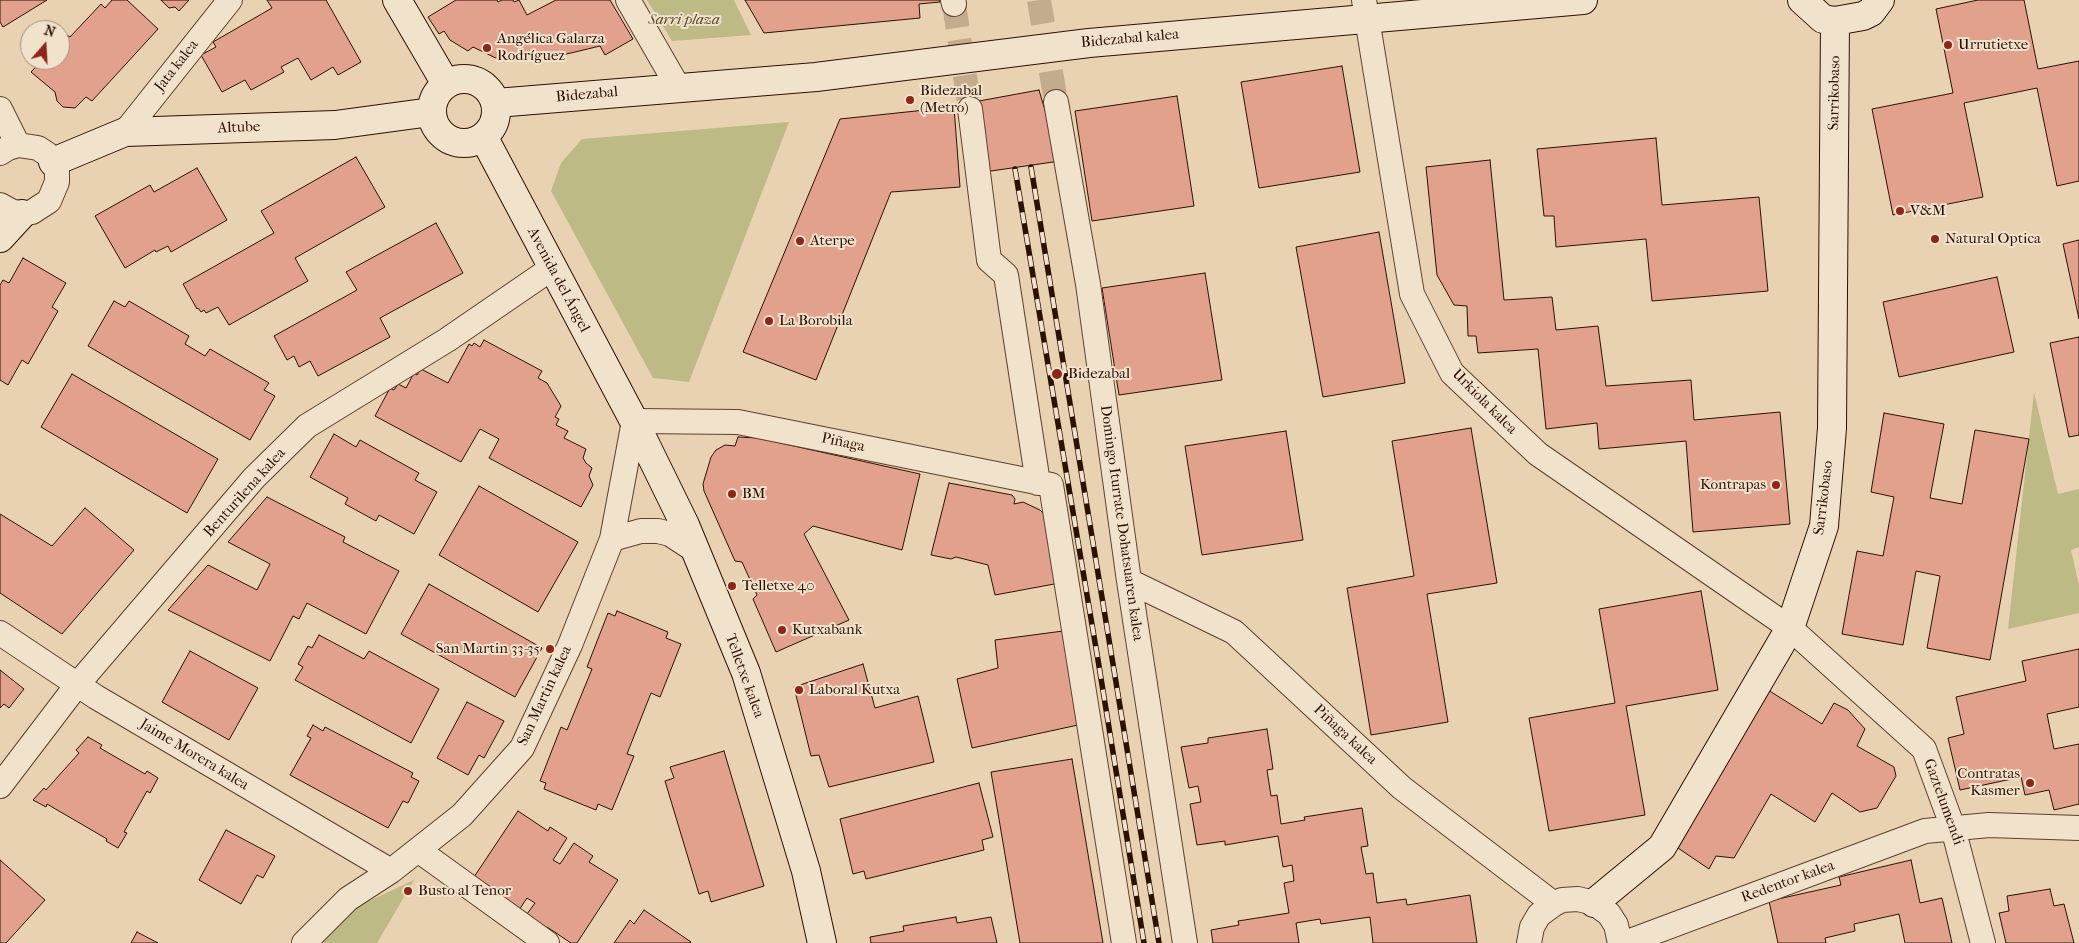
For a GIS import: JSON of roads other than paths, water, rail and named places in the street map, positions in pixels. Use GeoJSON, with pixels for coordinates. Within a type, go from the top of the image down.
{"type":"FeatureCollection","features":[{"type":"Feature","properties":{"kind":"street","name":"Jata kalea"},"geometry":{"type":"LineString","coordinates":[[125,132],[230,0]]}},
{"type":"Feature","properties":{"kind":"street"},"geometry":{"type":"LineString","coordinates":[[397,0],[446,84]]}},
{"type":"Feature","properties":{"kind":"street"},"geometry":{"type":"LineString","coordinates":[[628,0],[678,87]]}},
{"type":"Feature","properties":{"kind":"street","name":"Bidezabal kalea"},"geometry":{"type":"LineString","coordinates":[[678,87],[816,77],[1365,9],[1583,0]]}},
{"type":"Feature","properties":{"kind":"street"},"geometry":{"type":"LineString","coordinates":[[1802,0],[1823,19],[1835,21],[1863,16],[1871,12],[1880,0]]}},
{"type":"Feature","properties":{"kind":"street","name":"Urkiola kalea"},"geometry":{"type":"LineString","coordinates":[[1365,9],[1412,294],[1452,373],[1538,454],[1790,628]]}},
{"type":"Feature","properties":{"kind":"street","name":"Sarrikobaso"},"geometry":{"type":"LineString","coordinates":[[1594,903],[1662,847],[1790,628],[1824,526],[1832,428],[1835,21]]}},
{"type":"Feature","properties":{"kind":"street"},"geometry":{"type":"LineString","coordinates":[[466,78],[476,81],[488,90],[496,103],[497,116],[492,128],[484,138],[473,143],[461,144],[450,141],[440,134],[434,124],[431,112],[433,101],[446,84],[466,78]]}},
{"type":"Feature","properties":{"kind":"street","name":"Bidezabal"},"geometry":{"type":"LineString","coordinates":[[496,103],[678,87]]}},
{"type":"Feature","properties":{"kind":"street","name":"Domingo Iturrate Dohatsuaren kalea"},"geometry":{"type":"LineString","coordinates":[[1056,102],[1088,284],[1129,581],[1185,943]]}},
{"type":"Feature","properties":{"kind":"street"},"geometry":{"type":"LineString","coordinates":[[0,109],[9,149],[38,148],[47,154],[57,172],[58,182],[49,201],[32,212],[11,209],[0,238]]}},
{"type":"Feature","properties":{"kind":"street"},"geometry":{"type":"LineString","coordinates":[[970,109],[989,260],[1006,276],[1045,484],[1124,943]]}},
{"type":"Feature","properties":{"kind":"street","name":"Altube"},"geometry":{"type":"LineString","coordinates":[[53,162],[125,132],[335,125],[431,112]]}},
{"type":"Feature","properties":{"kind":"street","name":"Avenida del Ángel"},"geometry":{"type":"LineString","coordinates":[[484,138],[634,421]]}},
{"type":"Feature","properties":{"kind":"street","name":"Benturilena kalea"},"geometry":{"type":"LineString","coordinates":[[0,786],[77,685],[254,478],[307,426],[447,340],[552,268]]}},
{"type":"Feature","properties":{"kind":"street","name":"Piñaga"},"geometry":{"type":"LineString","coordinates":[[634,421],[738,422],[1045,484]]}},
{"type":"Feature","properties":{"kind":"street","name":"San Martin kalea"},"geometry":{"type":"LineString","coordinates":[[304,943],[348,899],[391,871],[462,815],[522,748],[570,644],[612,539],[634,421]]}},
{"type":"Feature","properties":{"kind":"street","name":"Telletxe kalea"},"geometry":{"type":"LineString","coordinates":[[634,421],[685,525],[746,673],[806,871],[822,943]]}},
{"type":"Feature","properties":{"kind":"street"},"geometry":{"type":"LineString","coordinates":[[612,539],[642,531],[658,532],[670,534],[696,551]]}},
{"type":"Feature","properties":{"kind":"street","name":"Piñaga kalea"},"geometry":{"type":"LineString","coordinates":[[1129,581],[1234,632],[1402,788],[1554,904]]}},
{"type":"Feature","properties":{"kind":"street","name":"Gaztelumendi"},"geometry":{"type":"LineString","coordinates":[[1790,628],[1924,749],[1954,828],[1983,943]]}},
{"type":"Feature","properties":{"kind":"street","name":"Jaime Morera kalea"},"geometry":{"type":"LineString","coordinates":[[0,633],[77,685],[391,871]]}},
{"type":"Feature","properties":{"kind":"street","name":"Redentor kalea"},"geometry":{"type":"LineString","coordinates":[[1625,943],[1926,830],[1989,825],[2079,828]]}},
{"type":"Feature","properties":{"kind":"street"},"geometry":{"type":"LineString","coordinates":[[418,850],[547,943]]}},
{"type":"Feature","properties":{"kind":"street"},"geometry":{"type":"LineString","coordinates":[[1529,943],[1532,927],[1539,915],[1562,900],[1578,899],[1594,903],[1609,914],[1616,924],[1620,943]]}},
{"type":"Feature","properties":{"kind":"tunnel"},"geometry":{"type":"LineString","coordinates":[[1039,0],[1056,102]]}},
{"type":"Feature","properties":{"kind":"tunnel"},"geometry":{"type":"LineString","coordinates":[[954,4],[970,109]]}},
{"type":"Feature","properties":{"kind":"railway"},"geometry":{"type":"LineString","coordinates":[[1031,167],[1159,943]]}},
{"type":"Feature","properties":{"kind":"railway"},"geometry":{"type":"LineString","coordinates":[[1015,169],[1144,943]]}},
{"type":"Feature","properties":{"kind":"place","name":"Urrutietxe"},"geometry":{"type":"Point","coordinates":[1948,45]}},
{"type":"Feature","properties":{"kind":"place","name":"Angélica Galarza Rodríguez"},"geometry":{"type":"Point","coordinates":[487,48]}},
{"type":"Feature","properties":{"kind":"place","name":"Bidezabal (Metro)"},"geometry":{"type":"Point","coordinates":[910,100]}},
{"type":"Feature","properties":{"kind":"place","name":"V&M"},"geometry":{"type":"Point","coordinates":[1900,211]}},
{"type":"Feature","properties":{"kind":"place","name":"Natural Optica"},"geometry":{"type":"Point","coordinates":[1935,239]}},
{"type":"Feature","properties":{"kind":"place","name":"Aterpe"},"geometry":{"type":"Point","coordinates":[800,241]}},
{"type":"Feature","properties":{"kind":"place","name":"La Borobila"},"geometry":{"type":"Point","coordinates":[769,321]}},
{"type":"Feature","properties":{"kind":"place","name":"Bidezabal"},"geometry":{"type":"Point","coordinates":[1057,374]}},
{"type":"Feature","properties":{"kind":"place","name":"Kontrapas"},"geometry":{"type":"Point","coordinates":[1776,485]}},
{"type":"Feature","properties":{"kind":"place","name":"BM"},"geometry":{"type":"Point","coordinates":[732,494]}},
{"type":"Feature","properties":{"kind":"place","name":"Telletxe 40"},"geometry":{"type":"Point","coordinates":[732,586]}},
{"type":"Feature","properties":{"kind":"place","name":"Kutxabank"},"geometry":{"type":"Point","coordinates":[782,630]}},
{"type":"Feature","properties":{"kind":"place","name":"San Martin 33-35"},"geometry":{"type":"Point","coordinates":[550,649]}},
{"type":"Feature","properties":{"kind":"place","name":"Laboral Kutxa"},"geometry":{"type":"Point","coordinates":[799,690]}},
{"type":"Feature","properties":{"kind":"place","name":"Contratas Kasmer"},"geometry":{"type":"Point","coordinates":[2030,783]}},
{"type":"Feature","properties":{"kind":"place","name":"Busto al Tenor"},"geometry":{"type":"Point","coordinates":[408,891]}},
{"type":"Feature","properties":{"kind":"park label","name":"Sarri plaza"},"geometry":{"type":"Point","coordinates":[684,20]}}]}
